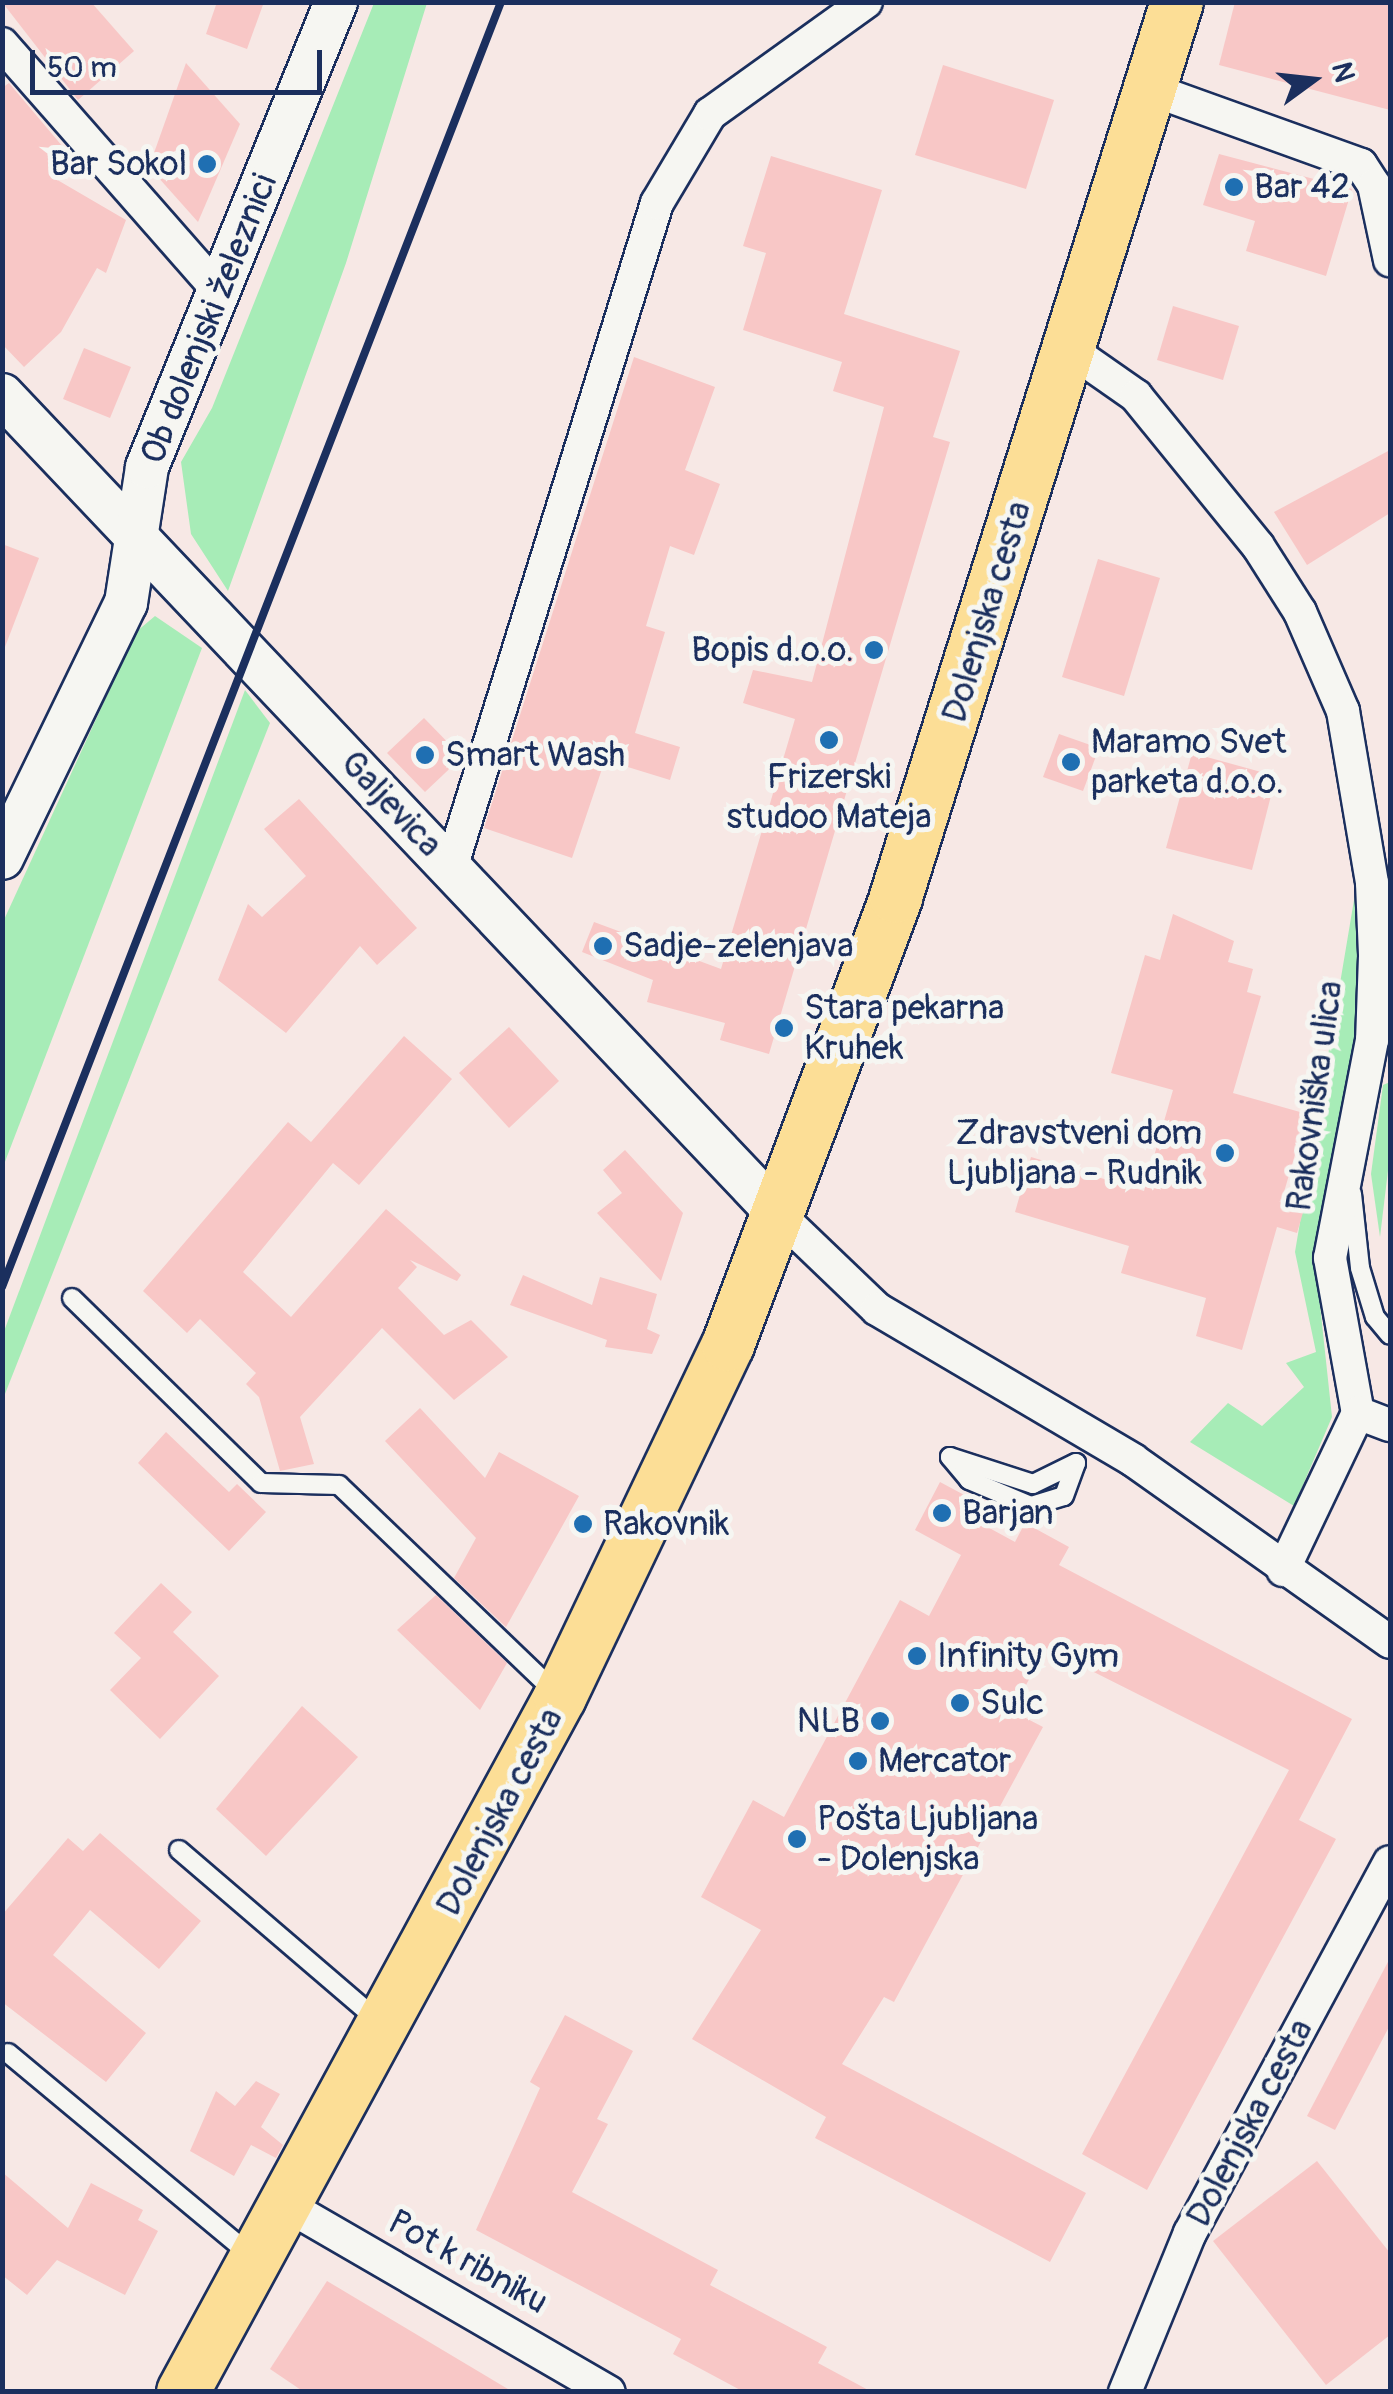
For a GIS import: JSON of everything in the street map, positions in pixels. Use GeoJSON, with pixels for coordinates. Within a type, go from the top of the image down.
{"type":"FeatureCollection","features":[{"type":"Feature","properties":{"kind":"main road","name":"Dolenjska cesta"},"geometry":{"type":"LineString","coordinates":[[183,2392],[385,2026],[560,1697],[707,1391],[778,1214],[896,897],[1177,2]]}},
{"type":"Feature","properties":{"kind":"street"},"geometry":{"type":"LineString","coordinates":[[451,868],[657,203],[710,114],[866,2]]}},
{"type":"Feature","properties":{"kind":"street","name":"Ob dolenjski železnici"},"geometry":{"type":"LineString","coordinates":[[2,858],[126,602],[147,467],[219,291],[326,8]]}},
{"type":"Feature","properties":{"kind":"street"},"geometry":{"type":"LineString","coordinates":[[2,44],[219,291]]}},
{"type":"Feature","properties":{"kind":"street"},"geometry":{"type":"LineString","coordinates":[[1150,90],[1361,165],[1374,185],[1390,260]]}},
{"type":"Feature","properties":{"kind":"street","name":"Rakovniška ulica"},"geometry":{"type":"LineString","coordinates":[[1068,349],[1136,396],[1258,546],[1300,612],[1343,712],[1372,882],[1375,956],[1372,1040],[1330,1258],[1358,1413]]}},
{"type":"Feature","properties":{"kind":"street","name":"Galjevica"},"geometry":{"type":"LineString","coordinates":[[2,395],[778,1214]]}},
{"type":"Feature","properties":{"kind":"street"},"geometry":{"type":"LineString","coordinates":[[778,1214],[877,1309],[1133,1460],[1390,1642]]}},
{"type":"Feature","properties":{"kind":"street"},"geometry":{"type":"LineString","coordinates":[[1284,1570],[1358,1413],[1390,1426]]}},
{"type":"Feature","properties":{"kind":"street","name":"Dolenjska cesta"},"geometry":{"type":"LineString","coordinates":[[1125,2392],[1190,2234],[1390,1862]]}},
{"type":"Feature","properties":{"kind":"street","name":"Pot k ribniku"},"geometry":{"type":"LineString","coordinates":[[286,2204],[609,2392]]}},
{"type":"Feature","properties":{"kind":"lane"},"geometry":{"type":"LineString","coordinates":[[1349,1168],[1360,1268],[1375,1317],[1390,1335]]}},
{"type":"Feature","properties":{"kind":"lane"},"geometry":{"type":"LineString","coordinates":[[72,1298],[262,1484],[338,1485],[560,1697]]}},
{"type":"Feature","properties":{"kind":"lane"},"geometry":{"type":"LineString","coordinates":[[950,1457],[1033,1484],[1076,1464],[1064,1496],[1031,1506],[969,1480],[950,1457]]}},
{"type":"Feature","properties":{"kind":"lane"},"geometry":{"type":"LineString","coordinates":[[178,1850],[385,2026]]}},
{"type":"Feature","properties":{"kind":"lane"},"geometry":{"type":"LineString","coordinates":[[8,2053],[256,2260]]}},
{"type":"Feature","properties":{"kind":"green space"},"geometry":{"type":"Polygon","coordinates":[[[374,3],[427,3],[346,263],[228,591],[191,534],[181,462],[212,408],[374,3]]]}},
{"type":"Feature","properties":{"kind":"green space"},"geometry":{"type":"Polygon","coordinates":[[[155,616],[202,648],[3,1167],[3,922],[136,632],[155,616]]]}},
{"type":"Feature","properties":{"kind":"green space"},"geometry":{"type":"Polygon","coordinates":[[[245,690],[270,723],[3,1399],[3,1334],[245,690]]]}},
{"type":"Feature","properties":{"kind":"green space"},"geometry":{"type":"Polygon","coordinates":[[[1355,894],[1361,920],[1356,1039],[1317,1277],[1332,1417],[1294,1506],[1190,1442],[1228,1403],[1262,1426],[1304,1387],[1286,1363],[1316,1352],[1295,1252],[1355,894]]]}},
{"type":"Feature","properties":{"kind":"green space"},"geometry":{"type":"Polygon","coordinates":[[[1390,1082],[1390,1154],[1380,1237],[1371,1174],[1383,1085],[1390,1082]]]}},
{"type":"Feature","properties":{"kind":"building"},"geometry":{"type":"Polygon","coordinates":[[[2,2],[91,2],[134,51],[78,100],[2,2]]]}},
{"type":"Feature","properties":{"kind":"building"},"geometry":{"type":"Polygon","coordinates":[[[217,2],[264,2],[247,49],[206,34],[217,2]]]}},
{"type":"Feature","properties":{"kind":"building"},"geometry":{"type":"Polygon","coordinates":[[[1235,2],[1390,2],[1390,110],[1219,65],[1235,2]]]}},
{"type":"Feature","properties":{"kind":"building"},"geometry":{"type":"Polygon","coordinates":[[[186,63],[240,124],[198,222],[149,167],[186,63]]]}},
{"type":"Feature","properties":{"kind":"building"},"geometry":{"type":"Polygon","coordinates":[[[943,65],[1054,100],[1026,189],[915,155],[943,65]]]}},
{"type":"Feature","properties":{"kind":"building"},"geometry":{"type":"Polygon","coordinates":[[[9,83],[74,160],[54,178],[126,220],[106,273],[97,268],[61,332],[24,367],[2,344],[2,88],[9,83]]]}},
{"type":"Feature","properties":{"kind":"building"},"geometry":{"type":"Polygon","coordinates":[[[1219,154],[1352,189],[1326,276],[1246,251],[1255,221],[1203,205],[1219,154]]]}},
{"type":"Feature","properties":{"kind":"building"},"geometry":{"type":"Polygon","coordinates":[[[771,156],[882,190],[844,314],[960,351],[933,437],[950,442],[769,1054],[720,1040],[725,1023],[647,1002],[653,980],[582,952],[594,922],[721,969],[795,719],[743,703],[753,670],[812,682],[884,407],[833,391],[842,362],[743,330],[766,253],[743,246],[771,156]]]}},
{"type":"Feature","properties":{"kind":"building"},"geometry":{"type":"Polygon","coordinates":[[[1173,306],[1239,326],[1223,380],[1157,360],[1173,306]]]}},
{"type":"Feature","properties":{"kind":"building"},"geometry":{"type":"Polygon","coordinates":[[[84,348],[131,367],[110,418],[63,399],[84,348]]]}},
{"type":"Feature","properties":{"kind":"building"},"geometry":{"type":"Polygon","coordinates":[[[634,357],[715,387],[685,470],[720,484],[694,555],[670,546],[646,626],[665,632],[635,733],[680,747],[670,780],[605,760],[572,858],[484,828],[634,357]]]}},
{"type":"Feature","properties":{"kind":"building"},"geometry":{"type":"Polygon","coordinates":[[[1390,450],[1390,513],[1307,565],[1274,512],[1390,450]]]}},
{"type":"Feature","properties":{"kind":"building"},"geometry":{"type":"Polygon","coordinates":[[[2,544],[39,558],[5,647],[2,646],[2,544]]]}},
{"type":"Feature","properties":{"kind":"building"},"geometry":{"type":"Polygon","coordinates":[[[1098,559],[1160,578],[1124,696],[1062,677],[1098,559]]]}},
{"type":"Feature","properties":{"kind":"building","name":"Smart Wash"},"geometry":{"type":"Polygon","coordinates":[[[424,718],[462,757],[425,792],[387,753],[424,718]]]}},
{"type":"Feature","properties":{"kind":"building","name":"Maramo Svet parketa d.o.o."},"geometry":{"type":"Polygon","coordinates":[[[1059,734],[1099,748],[1083,791],[1043,777],[1059,734]]]}},
{"type":"Feature","properties":{"kind":"building"},"geometry":{"type":"Polygon","coordinates":[[[1192,753],[1276,776],[1252,870],[1166,848],[1192,753]]]}},
{"type":"Feature","properties":{"kind":"building"},"geometry":{"type":"Polygon","coordinates":[[[299,799],[417,928],[377,965],[360,946],[286,1033],[218,980],[248,904],[262,917],[306,876],[264,829],[299,799]]]}},
{"type":"Feature","properties":{"kind":"building","name":"Zdravstveni dom Ljubljana - Rudnik"},"geometry":{"type":"Polygon","coordinates":[[[1173,914],[1234,941],[1228,962],[1253,969],[1247,992],[1261,996],[1233,1093],[1307,1114],[1284,1192],[1307,1199],[1297,1233],[1277,1227],[1242,1350],[1196,1336],[1206,1298],[1121,1273],[1129,1246],[1015,1212],[1031,1157],[1144,1191],[1173,1090],[1111,1073],[1145,955],[1160,960],[1173,914]]]}},
{"type":"Feature","properties":{"kind":"building"},"geometry":{"type":"Polygon","coordinates":[[[509,1027],[559,1081],[509,1128],[459,1073],[509,1027]]]}},
{"type":"Feature","properties":{"kind":"building"},"geometry":{"type":"Polygon","coordinates":[[[404,1036],[452,1079],[359,1185],[333,1163],[243,1272],[291,1317],[386,1209],[461,1275],[457,1281],[410,1260],[417,1267],[398,1288],[444,1335],[471,1320],[508,1357],[454,1400],[382,1328],[300,1417],[314,1464],[280,1471],[259,1397],[246,1384],[256,1373],[200,1319],[187,1333],[143,1291],[288,1122],[311,1142],[404,1036]]]}},
{"type":"Feature","properties":{"kind":"building"},"geometry":{"type":"Polygon","coordinates":[[[625,1150],[683,1213],[661,1281],[597,1213],[622,1193],[603,1170],[625,1150]]]}},
{"type":"Feature","properties":{"kind":"building"},"geometry":{"type":"Polygon","coordinates":[[[523,1275],[592,1305],[600,1277],[657,1294],[647,1329],[660,1335],[652,1354],[605,1347],[607,1340],[510,1305],[523,1275]]]}},
{"type":"Feature","properties":{"kind":"building"},"geometry":{"type":"Polygon","coordinates":[[[420,1408],[485,1478],[499,1452],[579,1496],[506,1627],[454,1578],[476,1538],[385,1441],[420,1408]]]}},
{"type":"Feature","properties":{"kind":"building"},"geometry":{"type":"Polygon","coordinates":[[[166,1432],[229,1492],[237,1484],[266,1512],[229,1551],[138,1463],[166,1432]]]}},
{"type":"Feature","properties":{"kind":"building"},"geometry":{"type":"Polygon","coordinates":[[[940,1482],[968,1497],[960,1512],[1015,1542],[1025,1523],[1069,1547],[1059,1565],[1352,1719],[1299,1820],[1336,1839],[1147,2190],[1082,2154],[1289,1770],[1046,1648],[1012,1711],[1043,1727],[894,2002],[884,1997],[842,2064],[1086,2193],[1050,2262],[815,2138],[826,2117],[692,2039],[761,1930],[701,1897],[753,1800],[784,1817],[900,1600],[929,1616],[961,1555],[915,1530],[940,1482]]]}},
{"type":"Feature","properties":{"kind":"building"},"geometry":{"type":"Polygon","coordinates":[[[161,1583],[192,1612],[173,1632],[219,1676],[160,1739],[110,1690],[141,1658],[114,1633],[161,1583]]]}},
{"type":"Feature","properties":{"kind":"building"},"geometry":{"type":"Polygon","coordinates":[[[436,1595],[507,1663],[480,1710],[397,1630],[436,1595]]]}},
{"type":"Feature","properties":{"kind":"building"},"geometry":{"type":"Polygon","coordinates":[[[302,1706],[358,1757],[266,1856],[216,1809],[302,1706]]]}},
{"type":"Feature","properties":{"kind":"building"},"geometry":{"type":"Polygon","coordinates":[[[100,1833],[201,1921],[159,1969],[90,1910],[53,1955],[146,2033],[106,2082],[2,2002],[2,1915],[68,1838],[83,1851],[100,1833]]]}},
{"type":"Feature","properties":{"kind":"building"},"geometry":{"type":"Polygon","coordinates":[[[1390,1958],[1390,2025],[1335,2130],[1307,2116],[1390,1958]]]}},
{"type":"Feature","properties":{"kind":"building"},"geometry":{"type":"Polygon","coordinates":[[[565,2015],[633,2051],[597,2119],[608,2124],[572,2192],[718,2270],[710,2285],[827,2347],[818,2363],[872,2392],[744,2392],[673,2354],[681,2339],[476,2230],[540,2088],[530,2082],[565,2015]]]}},
{"type":"Feature","properties":{"kind":"building"},"geometry":{"type":"Polygon","coordinates":[[[256,2081],[280,2094],[261,2127],[283,2145],[276,2158],[251,2145],[234,2176],[190,2151],[216,2091],[235,2106],[256,2081]]]}},
{"type":"Feature","properties":{"kind":"building"},"geometry":{"type":"Polygon","coordinates":[[[1317,2161],[1390,2253],[1390,2335],[1326,2385],[1213,2241],[1317,2161]]]}},
{"type":"Feature","properties":{"kind":"building"},"geometry":{"type":"Polygon","coordinates":[[[2,2172],[68,2228],[91,2183],[143,2210],[138,2220],[158,2231],[125,2295],[57,2260],[27,2295],[2,2275],[2,2172]]]}},
{"type":"Feature","properties":{"kind":"building"},"geometry":{"type":"Polygon","coordinates":[[[327,2281],[513,2392],[304,2392],[270,2369],[327,2281]]]}},
{"type":"Feature","properties":{"kind":"railway"},"geometry":{"type":"LineString","coordinates":[[2,1287],[501,2]]}},
{"type":"Feature","properties":{"kind":"place","name":"Bar Sokol"},"geometry":{"type":"Point","coordinates":[207,164]}},
{"type":"Feature","properties":{"kind":"place","name":"Bar 42"},"geometry":{"type":"Point","coordinates":[1234,187]}},
{"type":"Feature","properties":{"kind":"place","name":"Bopis d.o.o."},"geometry":{"type":"Point","coordinates":[874,650]}},
{"type":"Feature","properties":{"kind":"place","name":"Frizerski studoo Mateja"},"geometry":{"type":"Point","coordinates":[829,740]}},
{"type":"Feature","properties":{"kind":"place","name":"Smart Wash"},"geometry":{"type":"Point","coordinates":[425,755]}},
{"type":"Feature","properties":{"kind":"place","name":"Maramo Svet parketa d.o.o."},"geometry":{"type":"Point","coordinates":[1071,762]}},
{"type":"Feature","properties":{"kind":"place","name":"Sadje-zelenjava"},"geometry":{"type":"Point","coordinates":[603,946]}},
{"type":"Feature","properties":{"kind":"place","name":"Stara pekarna Kruhek"},"geometry":{"type":"Point","coordinates":[784,1028]}},
{"type":"Feature","properties":{"kind":"place","name":"Zdravstveni dom Ljubljana - Rudnik"},"geometry":{"type":"Point","coordinates":[1225,1153]}},
{"type":"Feature","properties":{"kind":"place","name":"Barjan"},"geometry":{"type":"Point","coordinates":[942,1513]}},
{"type":"Feature","properties":{"kind":"place","name":"Rakovnik"},"geometry":{"type":"Point","coordinates":[583,1524]}},
{"type":"Feature","properties":{"kind":"place","name":"Infinity Gym"},"geometry":{"type":"Point","coordinates":[917,1656]}},
{"type":"Feature","properties":{"kind":"place","name":"Sulc"},"geometry":{"type":"Point","coordinates":[960,1703]}},
{"type":"Feature","properties":{"kind":"place","name":"NLB"},"geometry":{"type":"Point","coordinates":[880,1721]}},
{"type":"Feature","properties":{"kind":"place","name":"Mercator"},"geometry":{"type":"Point","coordinates":[858,1761]}},
{"type":"Feature","properties":{"kind":"place","name":"Pošta Ljubljana - Dolenjska"},"geometry":{"type":"Point","coordinates":[797,1839]}}]}
